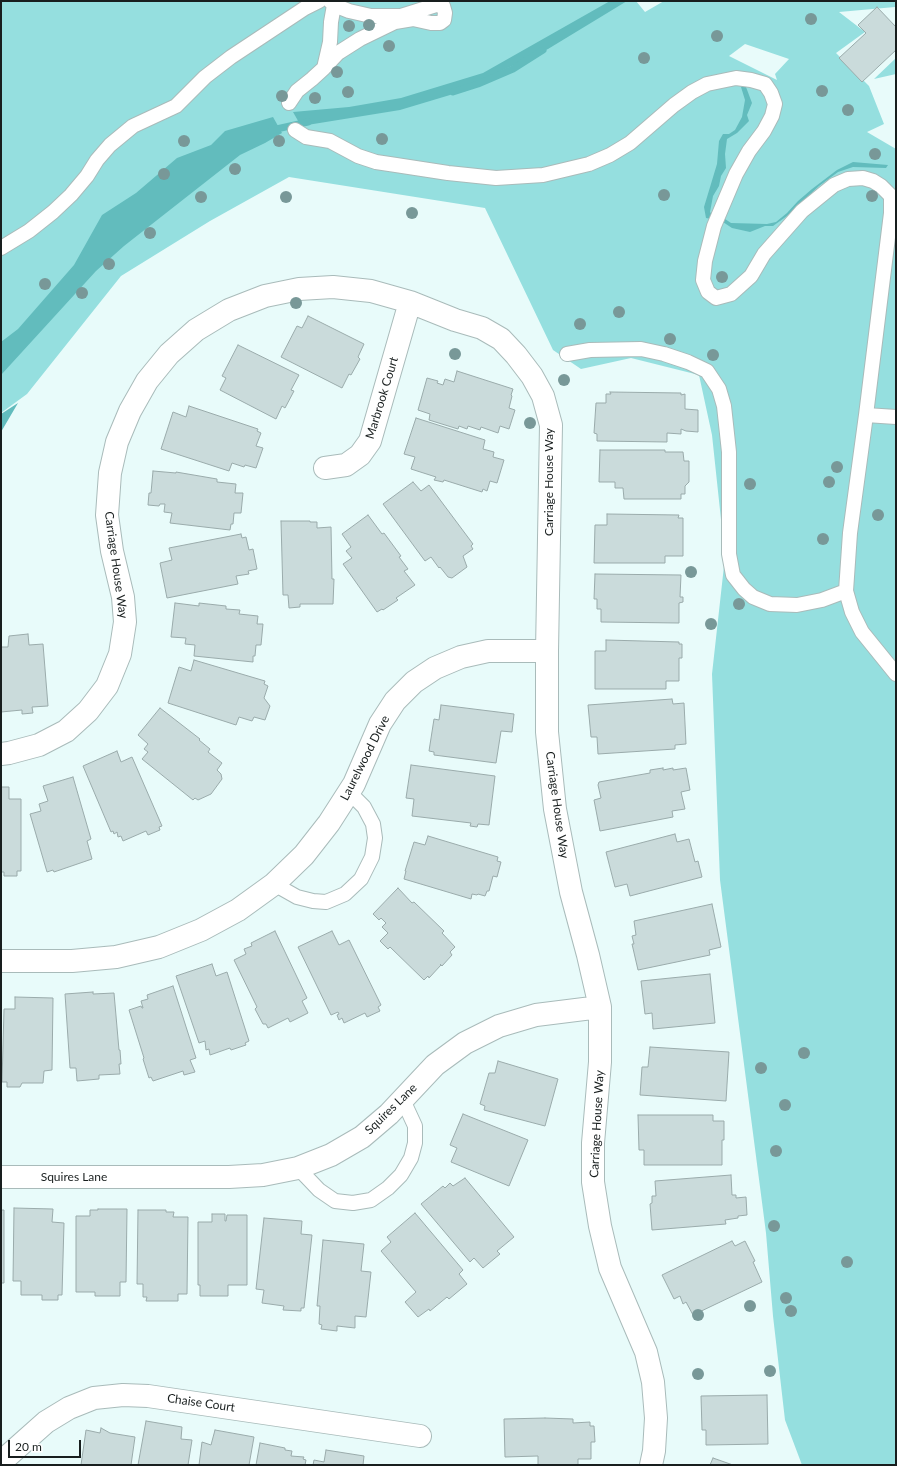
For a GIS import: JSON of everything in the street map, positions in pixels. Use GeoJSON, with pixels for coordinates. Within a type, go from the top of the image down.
{"type":"FeatureCollection","features":[{"type":"Feature","properties":{"kind":"street","name":"Carriage House Way"},"geometry":{"type":"LineString","coordinates":[[1,754],[39,745],[66,731],[88,711],[107,686],[120,654],[125,622],[123,597],[112,551],[107,515],[110,473],[117,442],[130,411],[147,381],[170,354],[196,330],[229,310],[272,295],[299,289],[333,287],[371,291],[410,302],[455,320],[482,328],[501,339],[516,355],[532,376],[543,396],[551,425],[547,732],[555,809],[570,892],[588,955],[600,1007],[600,1062],[593,1143],[593,1182],[600,1226],[610,1268],[646,1352],[653,1382],[656,1418],[654,1451],[651,1465]]}},
{"type":"Feature","properties":{"kind":"street","name":"Marbrook Court"},"geometry":{"type":"LineString","coordinates":[[325,468],[346,465],[360,455],[370,441],[410,302]]}},
{"type":"Feature","properties":{"kind":"street","name":"Laurelwood Drive"},"geometry":{"type":"LineString","coordinates":[[1,960],[72,961],[116,957],[159,946],[201,930],[238,910],[274,884],[304,855],[329,824],[354,784],[380,724],[395,701],[414,682],[435,668],[461,657],[488,651],[547,651]]}},
{"type":"Feature","properties":{"kind":"street","name":"Squires Lane"},"geometry":{"type":"LineString","coordinates":[[1,1177],[229,1177],[263,1175],[298,1168],[331,1155],[362,1137],[389,1114],[435,1065],[465,1044],[499,1026],[536,1015],[600,1007]]}},
{"type":"Feature","properties":{"kind":"street","name":"Chaise Court"},"geometry":{"type":"LineString","coordinates":[[1,1462],[46,1422],[69,1408],[94,1398],[122,1395],[148,1396],[420,1436]]}},
{"type":"Feature","properties":{"kind":"lane"},"geometry":{"type":"LineString","coordinates":[[1,248],[29,231],[53,212],[71,195],[110,145],[133,126],[176,106],[205,77],[226,60],[305,8],[319,1]]}},
{"type":"Feature","properties":{"kind":"lane"},"geometry":{"type":"LineString","coordinates":[[289,103],[297,91],[324,68],[338,53],[360,38],[395,22],[413,19],[431,23],[440,23],[444,20],[445,13],[443,6],[436,6],[401,16],[371,16],[349,11],[332,3],[330,42],[324,68]]}},
{"type":"Feature","properties":{"kind":"lane"},"geometry":{"type":"LineString","coordinates":[[295,130],[306,137],[330,141],[358,156],[376,162],[396,166],[496,178],[543,175],[589,164],[610,155],[630,143],[674,105],[706,84],[736,78],[765,84],[771,93],[775,104],[772,116],[736,174],[714,226],[705,260],[703,280],[708,292],[716,298],[731,294],[751,276],[764,254],[783,232],[802,212],[834,185],[848,178],[863,178],[893,190],[850,533],[846,591],[852,612],[862,632],[896,674]]}},
{"type":"Feature","properties":{"kind":"lane"},"geometry":{"type":"LineString","coordinates":[[567,354],[590,350],[641,349],[664,354],[688,362],[707,371],[719,389],[724,406],[729,452],[730,554],[733,575],[744,589],[753,597],[770,604],[797,605],[822,600],[846,591]]}},
{"type":"Feature","properties":{"kind":"lane"},"geometry":{"type":"LineString","coordinates":[[866,415],[896,417]]}},
{"type":"Feature","properties":{"kind":"lane"},"geometry":{"type":"LineString","coordinates":[[274,884],[297,897],[313,901],[326,902],[345,894],[360,879],[372,857],[375,838],[373,824],[364,808],[349,792]]}},
{"type":"Feature","properties":{"kind":"lane"},"geometry":{"type":"LineString","coordinates":[[298,1168],[319,1190],[335,1200],[354,1203],[371,1200],[388,1188],[401,1174],[411,1158],[415,1143],[415,1126],[403,1100]]}},
{"type":"Feature","properties":{"kind":"shaded area"},"geometry":{"type":"Polygon","coordinates":[[[1,1],[636,1],[645,12],[664,1],[896,1],[896,8],[839,12],[865,32],[836,53],[869,86],[884,124],[867,132],[896,149],[896,1465],[802,1465],[785,1420],[773,1316],[766,1233],[720,880],[712,674],[725,557],[712,435],[699,375],[631,358],[581,369],[553,350],[485,208],[289,177],[210,221],[121,276],[27,394],[1,413],[1,1]],[[745,44],[729,56],[777,80],[775,74],[789,59],[745,44]]]}},
{"type":"Feature","properties":{"kind":"shaded area"},"geometry":{"type":"Polygon","coordinates":[[[610,1],[627,1],[548,49],[450,95],[400,110],[301,126],[293,112],[349,107],[401,98],[483,73],[610,1]]]}},
{"type":"Feature","properties":{"kind":"shaded area"},"geometry":{"type":"Polygon","coordinates":[[[896,58],[896,74],[874,79],[896,58]]]}},
{"type":"Feature","properties":{"kind":"shaded area"},"geometry":{"type":"Polygon","coordinates":[[[741,87],[746,87],[752,103],[747,115],[749,121],[737,133],[727,139],[725,154],[726,168],[721,176],[719,186],[713,196],[710,212],[712,215],[711,219],[706,218],[704,207],[717,164],[719,141],[723,134],[729,134],[735,130],[742,117],[745,100],[741,87]]]}},
{"type":"Feature","properties":{"kind":"shaded area"},"geometry":{"type":"Polygon","coordinates":[[[273,117],[282,133],[240,155],[124,246],[96,271],[1,375],[1,342],[18,329],[74,265],[102,215],[136,193],[177,158],[211,145],[225,131],[273,117]]]}},
{"type":"Feature","properties":{"kind":"shaded area"},"geometry":{"type":"Polygon","coordinates":[[[853,162],[888,165],[886,168],[853,167],[838,172],[819,186],[787,216],[773,226],[765,226],[750,232],[732,228],[723,222],[725,219],[731,223],[767,224],[776,222],[812,189],[837,170],[853,162]]]}},
{"type":"Feature","properties":{"kind":"shaded area"},"geometry":{"type":"Polygon","coordinates":[[[18,403],[1,432],[1,414],[18,403]]]}},
{"type":"Feature","properties":{"kind":"building"},"geometry":{"type":"Polygon","coordinates":[[[877,7],[896,27],[896,50],[862,82],[839,58],[866,33],[858,25],[877,7]]]}},
{"type":"Feature","properties":{"kind":"building"},"geometry":{"type":"Polygon","coordinates":[[[308,316],[364,344],[358,357],[360,359],[351,375],[349,374],[342,388],[281,357],[297,326],[302,328],[308,316]]]}},
{"type":"Feature","properties":{"kind":"building"},"geometry":{"type":"Polygon","coordinates":[[[238,345],[299,375],[291,390],[294,391],[285,408],[282,406],[276,419],[220,390],[226,378],[222,376],[238,345]]]}},
{"type":"Feature","properties":{"kind":"building"},"geometry":{"type":"Polygon","coordinates":[[[457,371],[513,389],[509,408],[515,410],[509,429],[500,426],[498,433],[481,427],[480,430],[468,426],[467,429],[459,426],[458,429],[429,420],[430,414],[418,410],[427,378],[438,381],[437,383],[443,385],[445,379],[454,382],[457,371]]]}},
{"type":"Feature","properties":{"kind":"building"},"geometry":{"type":"Polygon","coordinates":[[[610,392],[685,394],[685,409],[698,410],[698,432],[681,429],[681,434],[667,433],[667,442],[597,441],[597,434],[594,433],[596,403],[606,403],[606,394],[611,394],[610,392]]]}},
{"type":"Feature","properties":{"kind":"building"},"geometry":{"type":"Polygon","coordinates":[[[189,406],[258,429],[257,431],[261,433],[256,446],[263,448],[256,468],[245,465],[244,467],[232,463],[229,471],[161,449],[173,412],[186,417],[189,406]]]}},
{"type":"Feature","properties":{"kind":"building"},"geometry":{"type":"Polygon","coordinates":[[[416,418],[485,440],[483,449],[494,452],[493,457],[504,460],[497,483],[490,481],[487,491],[483,489],[482,492],[444,480],[443,482],[434,480],[436,477],[411,469],[415,457],[404,454],[416,418]]]}},
{"type":"Feature","properties":{"kind":"building"},"geometry":{"type":"Polygon","coordinates":[[[600,450],[665,450],[665,452],[683,452],[684,461],[689,461],[689,482],[685,486],[685,494],[681,494],[681,499],[624,499],[623,488],[615,488],[615,482],[599,482],[600,450]]]}},
{"type":"Feature","properties":{"kind":"building"},"geometry":{"type":"Polygon","coordinates":[[[153,471],[176,472],[217,479],[217,482],[236,484],[235,493],[243,493],[241,513],[234,513],[233,524],[231,524],[230,530],[170,523],[172,513],[164,512],[165,504],[160,504],[159,506],[148,505],[149,493],[151,493],[153,471]]]}},
{"type":"Feature","properties":{"kind":"building"},"geometry":{"type":"Polygon","coordinates":[[[413,482],[421,491],[429,485],[473,544],[471,546],[473,549],[463,556],[467,567],[452,578],[448,577],[440,567],[439,568],[431,557],[425,561],[383,504],[413,482]]]}},
{"type":"Feature","properties":{"kind":"building"},"geometry":{"type":"Polygon","coordinates":[[[607,514],[679,515],[678,518],[683,518],[683,556],[665,556],[665,563],[594,563],[595,525],[607,525],[607,514]]]}},
{"type":"Feature","properties":{"kind":"building"},"geometry":{"type":"Polygon","coordinates":[[[368,515],[401,556],[399,557],[408,569],[404,571],[415,585],[396,598],[398,600],[383,610],[382,609],[377,612],[343,564],[352,558],[346,551],[351,547],[342,534],[368,515]]]}},
{"type":"Feature","properties":{"kind":"building"},"geometry":{"type":"Polygon","coordinates":[[[281,521],[310,521],[317,522],[317,528],[331,527],[332,579],[334,579],[333,604],[300,604],[300,607],[289,608],[288,595],[283,595],[281,521]]]}},
{"type":"Feature","properties":{"kind":"building"},"geometry":{"type":"Polygon","coordinates":[[[241,534],[242,538],[246,537],[249,550],[253,549],[257,569],[248,571],[249,574],[236,576],[238,584],[167,598],[160,563],[172,560],[169,548],[241,534]]]}},
{"type":"Feature","properties":{"kind":"building"},"geometry":{"type":"Polygon","coordinates":[[[595,574],[681,575],[680,597],[683,597],[683,602],[679,603],[679,623],[601,622],[601,609],[597,609],[597,599],[594,599],[595,574]]]}},
{"type":"Feature","properties":{"kind":"building"},"geometry":{"type":"Polygon","coordinates":[[[175,603],[199,606],[199,603],[226,606],[226,609],[240,610],[239,614],[258,616],[257,624],[263,624],[261,645],[256,645],[253,662],[194,656],[195,645],[185,644],[186,638],[171,637],[175,603]]]}},
{"type":"Feature","properties":{"kind":"building"},"geometry":{"type":"Polygon","coordinates":[[[28,634],[29,645],[43,644],[48,706],[32,707],[33,713],[22,714],[22,710],[1,712],[1,647],[8,647],[9,636],[28,634]]]}},
{"type":"Feature","properties":{"kind":"building"},"geometry":{"type":"Polygon","coordinates":[[[606,640],[679,642],[679,644],[682,644],[682,658],[679,658],[679,681],[666,681],[666,689],[595,689],[595,651],[606,651],[606,640]]]}},
{"type":"Feature","properties":{"kind":"building"},"geometry":{"type":"Polygon","coordinates":[[[194,660],[265,681],[264,684],[268,686],[264,698],[270,706],[265,720],[254,717],[252,721],[239,717],[236,725],[168,703],[179,667],[191,671],[194,660]]]}},
{"type":"Feature","properties":{"kind":"building"},"geometry":{"type":"Polygon","coordinates":[[[672,699],[673,704],[684,703],[686,744],[675,745],[675,749],[598,754],[597,737],[591,737],[588,705],[672,699]]]}},
{"type":"Feature","properties":{"kind":"building"},"geometry":{"type":"Polygon","coordinates":[[[441,705],[514,714],[512,732],[501,731],[496,763],[434,755],[434,752],[429,751],[434,719],[439,720],[441,705]]]}},
{"type":"Feature","properties":{"kind":"building"},"geometry":{"type":"Polygon","coordinates":[[[160,708],[200,739],[199,740],[210,749],[208,752],[222,763],[217,770],[221,774],[222,779],[211,794],[198,800],[195,798],[193,800],[142,759],[148,752],[144,749],[148,744],[138,735],[160,708]]]}},
{"type":"Feature","properties":{"kind":"building"},"geometry":{"type":"Polygon","coordinates":[[[117,751],[121,762],[132,757],[162,826],[159,827],[160,830],[148,835],[146,831],[123,841],[121,836],[118,837],[117,832],[114,834],[113,831],[111,832],[83,766],[117,751]]]}},
{"type":"Feature","properties":{"kind":"building"},"geometry":{"type":"Polygon","coordinates":[[[411,765],[495,776],[489,825],[478,824],[477,827],[470,826],[471,823],[412,816],[414,799],[406,798],[411,765]]]}},
{"type":"Feature","properties":{"kind":"building"},"geometry":{"type":"Polygon","coordinates":[[[663,768],[663,770],[673,768],[673,770],[686,768],[690,790],[681,792],[685,809],[672,811],[673,817],[600,831],[594,800],[601,798],[598,785],[599,782],[650,773],[650,770],[663,768]]]}},
{"type":"Feature","properties":{"kind":"building"},"geometry":{"type":"Polygon","coordinates":[[[73,777],[91,839],[87,841],[92,859],[54,872],[53,870],[47,872],[30,814],[41,811],[39,804],[48,801],[43,786],[73,777]]]}},
{"type":"Feature","properties":{"kind":"building"},"geometry":{"type":"Polygon","coordinates":[[[1,787],[9,787],[9,799],[21,799],[21,871],[17,871],[17,876],[4,876],[4,872],[1,872],[1,787]]]}},
{"type":"Feature","properties":{"kind":"building"},"geometry":{"type":"Polygon","coordinates":[[[675,834],[677,842],[689,839],[695,862],[698,861],[702,877],[630,896],[627,884],[615,887],[606,852],[675,834]]]}},
{"type":"Feature","properties":{"kind":"building"},"geometry":{"type":"Polygon","coordinates":[[[428,836],[498,857],[497,861],[501,862],[497,877],[493,876],[489,891],[487,891],[485,896],[472,894],[471,899],[404,879],[414,842],[425,845],[428,836]]]}},
{"type":"Feature","properties":{"kind":"building"},"geometry":{"type":"Polygon","coordinates":[[[398,888],[412,903],[414,902],[444,931],[442,933],[455,947],[450,952],[452,955],[442,966],[441,965],[429,978],[428,976],[424,980],[390,947],[388,949],[380,941],[388,933],[382,927],[386,923],[381,918],[379,920],[373,914],[398,888]]]}},
{"type":"Feature","properties":{"kind":"building"},"geometry":{"type":"Polygon","coordinates":[[[712,904],[721,947],[709,950],[710,955],[638,970],[632,944],[634,944],[632,936],[636,935],[634,921],[712,904]]]}},
{"type":"Feature","properties":{"kind":"building"},"geometry":{"type":"Polygon","coordinates":[[[275,931],[307,998],[302,1001],[308,1013],[290,1022],[288,1018],[268,1028],[266,1024],[263,1024],[255,1009],[257,1007],[234,960],[246,954],[244,949],[252,946],[251,943],[275,931]]]}},
{"type":"Feature","properties":{"kind":"building"},"geometry":{"type":"Polygon","coordinates":[[[332,931],[339,945],[349,940],[381,1005],[378,1007],[380,1011],[367,1017],[365,1013],[344,1023],[342,1018],[339,1020],[337,1015],[339,1014],[338,1012],[331,1015],[298,947],[332,931]]]}},
{"type":"Feature","properties":{"kind":"building"},"geometry":{"type":"Polygon","coordinates":[[[212,964],[216,976],[227,972],[249,1041],[245,1043],[246,1045],[231,1050],[230,1048],[210,1055],[209,1049],[206,1050],[205,1041],[199,1043],[176,976],[212,964]]]}},
{"type":"Feature","properties":{"kind":"building"},"geometry":{"type":"Polygon","coordinates":[[[710,974],[715,1023],[653,1029],[652,1013],[645,1014],[641,981],[710,974]]]}},
{"type":"Feature","properties":{"kind":"building"},"geometry":{"type":"Polygon","coordinates":[[[173,986],[196,1058],[190,1060],[195,1072],[184,1075],[183,1071],[153,1081],[151,1077],[149,1078],[129,1010],[141,1006],[143,1008],[141,1001],[148,999],[147,995],[173,986]]]}},
{"type":"Feature","properties":{"kind":"building"},"geometry":{"type":"Polygon","coordinates":[[[93,992],[93,994],[114,993],[120,1050],[120,1074],[99,1075],[99,1079],[77,1081],[76,1068],[70,1068],[65,994],[93,992]]]}},
{"type":"Feature","properties":{"kind":"building"},"geometry":{"type":"Polygon","coordinates":[[[15,997],[53,998],[52,1070],[44,1071],[43,1083],[22,1083],[20,1087],[7,1087],[7,1082],[2,1082],[4,1009],[15,1009],[15,997]]]}},
{"type":"Feature","properties":{"kind":"building"},"geometry":{"type":"Polygon","coordinates":[[[650,1047],[729,1052],[726,1101],[640,1095],[642,1067],[648,1067],[650,1047]]]}},
{"type":"Feature","properties":{"kind":"building"},"geometry":{"type":"Polygon","coordinates":[[[498,1061],[558,1079],[545,1126],[484,1110],[485,1106],[480,1104],[489,1073],[495,1073],[498,1061]]]}},
{"type":"Feature","properties":{"kind":"building"},"geometry":{"type":"Polygon","coordinates":[[[463,1114],[528,1140],[509,1186],[451,1162],[457,1148],[450,1145],[463,1114]]]}},
{"type":"Feature","properties":{"kind":"building"},"geometry":{"type":"Polygon","coordinates":[[[638,1115],[713,1115],[713,1121],[724,1121],[722,1165],[644,1165],[644,1150],[639,1150],[638,1115]]]}},
{"type":"Feature","properties":{"kind":"building"},"geometry":{"type":"Polygon","coordinates":[[[731,1175],[732,1195],[736,1195],[736,1198],[746,1197],[747,1215],[725,1220],[726,1224],[652,1230],[650,1204],[652,1203],[652,1196],[656,1196],[655,1181],[731,1175]]]}},
{"type":"Feature","properties":{"kind":"building"},"geometry":{"type":"Polygon","coordinates":[[[465,1178],[514,1237],[497,1251],[500,1254],[483,1268],[474,1258],[470,1262],[421,1204],[443,1186],[445,1188],[450,1183],[453,1186],[465,1178]]]}},
{"type":"Feature","properties":{"kind":"building"},"geometry":{"type":"Polygon","coordinates":[[[14,1208],[53,1209],[52,1222],[64,1223],[62,1295],[58,1295],[58,1300],[42,1300],[42,1295],[21,1295],[21,1281],[13,1281],[14,1208]]]}},
{"type":"Feature","properties":{"kind":"building"},"geometry":{"type":"Polygon","coordinates":[[[127,1209],[126,1282],[120,1282],[120,1296],[95,1296],[95,1292],[76,1292],[76,1216],[90,1216],[90,1210],[127,1209]]]}},
{"type":"Feature","properties":{"kind":"building"},"geometry":{"type":"Polygon","coordinates":[[[1,1210],[4,1210],[4,1283],[1,1283],[1,1210]]]}},
{"type":"Feature","properties":{"kind":"building"},"geometry":{"type":"Polygon","coordinates":[[[138,1210],[166,1210],[166,1212],[174,1212],[173,1217],[188,1217],[187,1294],[178,1294],[178,1301],[146,1301],[147,1297],[143,1297],[143,1284],[137,1284],[138,1210]]]}},
{"type":"Feature","properties":{"kind":"building"},"geometry":{"type":"Polygon","coordinates":[[[415,1213],[463,1270],[459,1274],[467,1284],[449,1299],[447,1297],[430,1311],[429,1309],[418,1317],[405,1302],[416,1292],[381,1251],[391,1242],[387,1237],[415,1213]]]}},
{"type":"Feature","properties":{"kind":"building"},"geometry":{"type":"Polygon","coordinates":[[[212,1214],[225,1214],[225,1221],[227,1215],[247,1215],[247,1285],[228,1285],[228,1296],[200,1296],[200,1285],[198,1285],[198,1222],[212,1222],[212,1214]]]}},
{"type":"Feature","properties":{"kind":"building"},"geometry":{"type":"Polygon","coordinates":[[[264,1218],[302,1221],[301,1234],[312,1235],[304,1308],[301,1308],[301,1311],[283,1310],[284,1306],[262,1303],[264,1290],[256,1289],[264,1218]]]}},
{"type":"Feature","properties":{"kind":"building"},"geometry":{"type":"Polygon","coordinates":[[[323,1240],[364,1244],[361,1271],[371,1272],[366,1317],[355,1316],[355,1328],[337,1326],[337,1331],[321,1329],[322,1325],[319,1324],[320,1306],[317,1306],[323,1240]]]}},
{"type":"Feature","properties":{"kind":"building"},"geometry":{"type":"Polygon","coordinates":[[[732,1241],[735,1246],[745,1241],[755,1261],[753,1262],[762,1282],[693,1315],[686,1302],[683,1304],[680,1296],[674,1299],[662,1275],[732,1241]]]}},
{"type":"Feature","properties":{"kind":"building"},"geometry":{"type":"Polygon","coordinates":[[[767,1395],[768,1444],[706,1445],[706,1430],[702,1430],[701,1396],[767,1395]]]}},
{"type":"Feature","properties":{"kind":"building"},"geometry":{"type":"Polygon","coordinates":[[[504,1419],[573,1419],[573,1423],[590,1422],[590,1426],[594,1426],[595,1442],[591,1442],[591,1459],[578,1459],[578,1465],[538,1465],[538,1456],[505,1457],[504,1419]]]}},
{"type":"Feature","properties":{"kind":"building"},"geometry":{"type":"Polygon","coordinates":[[[146,1421],[182,1427],[181,1439],[192,1440],[188,1465],[138,1465],[146,1421]]]}},
{"type":"Feature","properties":{"kind":"building"},"geometry":{"type":"Polygon","coordinates":[[[101,1428],[110,1433],[135,1437],[131,1465],[81,1465],[86,1430],[100,1433],[101,1428]]]}},
{"type":"Feature","properties":{"kind":"building"},"geometry":{"type":"Polygon","coordinates":[[[215,1430],[254,1437],[249,1465],[199,1465],[202,1442],[211,1445],[215,1430]]]}},
{"type":"Feature","properties":{"kind":"building"},"geometry":{"type":"Polygon","coordinates":[[[260,1443],[285,1448],[285,1450],[292,1451],[291,1456],[304,1457],[303,1459],[306,1460],[305,1465],[256,1465],[260,1443]]]}},
{"type":"Feature","properties":{"kind":"building"},"geometry":{"type":"Polygon","coordinates":[[[326,1450],[364,1456],[363,1465],[313,1465],[314,1460],[324,1462],[326,1450]]]}},
{"type":"Feature","properties":{"kind":"building"},"geometry":{"type":"Polygon","coordinates":[[[713,1458],[733,1465],[710,1465],[713,1458]]]}},
{"type":"Feature","properties":{"kind":"waterway"},"geometry":{"type":"LineString","coordinates":[[453,92],[478,84],[513,69],[543,50]]}},
{"type":"Feature","properties":{"kind":"waterway"},"geometry":{"type":"LineString","coordinates":[[272,130],[308,122]]}}]}
